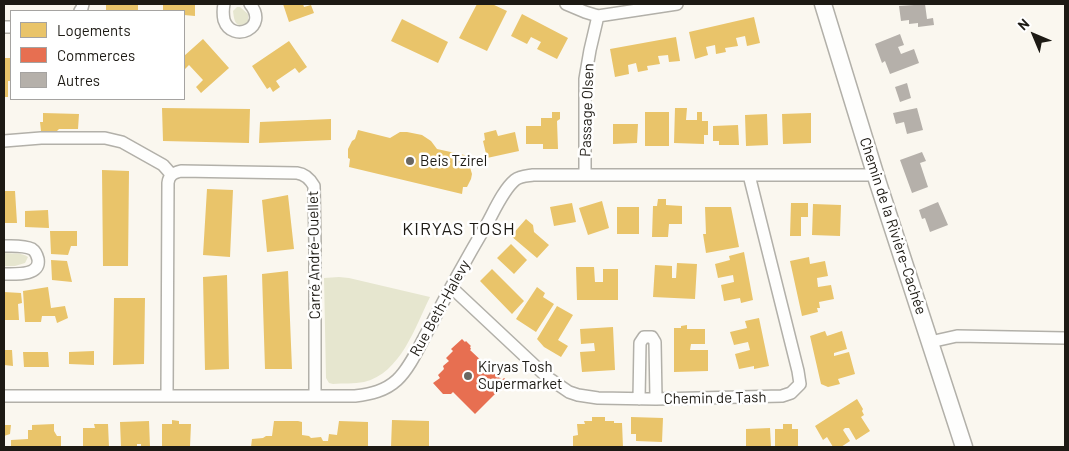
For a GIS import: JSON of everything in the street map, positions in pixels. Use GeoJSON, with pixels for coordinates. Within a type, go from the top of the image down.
{"type":"FeatureCollection","features":[{"type":"Feature","properties":{"kind":"street"},"geometry":{"type":"LineString","coordinates":[[224,4],[224,15],[227,25],[230,29],[237,32],[250,28],[256,21],[256,14],[250,4]]}},
{"type":"Feature","properties":{"kind":"street"},"geometry":{"type":"LineString","coordinates":[[566,4],[598,16],[677,4]]}},
{"type":"Feature","properties":{"kind":"street","name":"Chemin de la Rivière-Cachée"},"geometry":{"type":"LineString","coordinates":[[823,4],[964,447]]}},
{"type":"Feature","properties":{"kind":"street","name":"Passage Olsen"},"geometry":{"type":"LineString","coordinates":[[585,174],[585,80],[598,16]]}},
{"type":"Feature","properties":{"kind":"street"},"geometry":{"type":"LineString","coordinates":[[4,141],[41,138],[105,138],[122,142],[163,165],[171,174],[168,183],[167,396]]}},
{"type":"Feature","properties":{"kind":"street","name":"Carré André-Ouellet"},"geometry":{"type":"LineString","coordinates":[[171,174],[181,171],[297,173],[303,174],[311,181],[314,186],[315,396]]}},
{"type":"Feature","properties":{"kind":"street","name":"Rue Beth-Halevy"},"geometry":{"type":"LineString","coordinates":[[4,396],[355,396],[379,392],[398,379],[409,365],[505,192],[516,179],[522,176],[585,174],[876,175]]}},
{"type":"Feature","properties":{"kind":"street","name":"Chemin de Tash"},"geometry":{"type":"LineString","coordinates":[[451,287],[548,376],[569,392],[586,397],[639,399],[782,396],[791,393],[800,384],[796,362],[749,175]]}},
{"type":"Feature","properties":{"kind":"street"},"geometry":{"type":"LineString","coordinates":[[4,246],[32,249],[36,254],[38,264],[36,268],[29,272],[4,274]]}},
{"type":"Feature","properties":{"kind":"street"},"geometry":{"type":"LineString","coordinates":[[930,342],[957,336],[1065,338]]}},
{"type":"Feature","properties":{"kind":"street"},"geometry":{"type":"LineString","coordinates":[[639,399],[640,343],[644,337],[652,337],[655,342],[656,399]]}},
{"type":"Feature","properties":{"kind":"green space"},"geometry":{"type":"Polygon","coordinates":[[[240,7],[248,14],[248,22],[242,26],[237,24],[234,19],[233,11],[240,7]]]}},
{"type":"Feature","properties":{"kind":"green space"},"geometry":{"type":"Polygon","coordinates":[[[4,253],[26,255],[28,257],[25,263],[15,266],[4,266],[4,253]]]}},
{"type":"Feature","properties":{"kind":"green space"},"geometry":{"type":"Polygon","coordinates":[[[339,277],[430,297],[412,335],[397,359],[377,377],[364,382],[333,384],[329,383],[326,378],[324,278],[339,277]]]}},
{"type":"Feature","properties":{"kind":"building: Logements"},"geometry":{"type":"Polygon","coordinates":[[[106,4],[138,4],[138,10],[106,10],[106,4]]]}},
{"type":"Feature","properties":{"kind":"building: Logements"},"geometry":{"type":"Polygon","coordinates":[[[163,4],[195,4],[195,16],[185,15],[185,10],[163,10],[163,4]]]}},
{"type":"Feature","properties":{"kind":"building: Logements"},"geometry":{"type":"Polygon","coordinates":[[[283,4],[303,4],[304,7],[311,5],[314,13],[289,22],[283,4]]]}},
{"type":"Feature","properties":{"kind":"building: Logements"},"geometry":{"type":"Polygon","coordinates":[[[477,4],[492,4],[507,11],[487,51],[459,38],[477,4]]]}},
{"type":"Feature","properties":{"kind":"building: Logements"},"geometry":{"type":"Polygon","coordinates":[[[522,14],[568,38],[557,59],[537,49],[541,42],[531,37],[527,44],[511,36],[522,14]]]}},
{"type":"Feature","properties":{"kind":"building: Logements"},"geometry":{"type":"Polygon","coordinates":[[[754,17],[760,43],[747,46],[745,36],[736,38],[738,46],[725,48],[726,52],[716,54],[715,45],[706,47],[708,55],[695,59],[689,32],[754,17]]]}},
{"type":"Feature","properties":{"kind":"building: Logements"},"geometry":{"type":"Polygon","coordinates":[[[402,19],[448,42],[438,63],[391,41],[402,19]]]}},
{"type":"Feature","properties":{"kind":"building: Logements"},"geometry":{"type":"Polygon","coordinates":[[[676,37],[680,61],[669,62],[668,55],[658,56],[660,64],[647,66],[648,70],[638,72],[636,63],[628,65],[629,74],[615,77],[610,49],[676,37]]]}},
{"type":"Feature","properties":{"kind":"building: Logements"},"geometry":{"type":"Polygon","coordinates":[[[203,39],[229,68],[201,93],[196,87],[203,80],[189,65],[185,69],[185,55],[203,39]]]}},
{"type":"Feature","properties":{"kind":"building: Logements"},"geometry":{"type":"Polygon","coordinates":[[[289,41],[307,67],[299,73],[295,68],[276,81],[280,87],[273,92],[270,87],[267,89],[252,66],[289,41]]]}},
{"type":"Feature","properties":{"kind":"building: Logements"},"geometry":{"type":"Polygon","coordinates":[[[4,58],[10,58],[8,97],[4,97],[4,58]]]}},
{"type":"Feature","properties":{"kind":"building: Logements"},"geometry":{"type":"Polygon","coordinates":[[[162,108],[250,109],[249,143],[163,141],[162,108]]]}},
{"type":"Feature","properties":{"kind":"building: Logements"},"geometry":{"type":"Polygon","coordinates":[[[675,108],[687,108],[686,120],[697,120],[697,112],[702,112],[702,121],[708,121],[708,135],[704,135],[704,144],[674,143],[675,108]]]}},
{"type":"Feature","properties":{"kind":"building: Logements"},"geometry":{"type":"Polygon","coordinates":[[[552,112],[560,112],[560,119],[557,121],[558,149],[543,149],[543,144],[526,144],[526,126],[541,126],[541,118],[552,118],[552,112]]]}},
{"type":"Feature","properties":{"kind":"building: Logements"},"geometry":{"type":"Polygon","coordinates":[[[645,112],[669,112],[669,146],[645,146],[645,112]]]}},
{"type":"Feature","properties":{"kind":"building: Logements"},"geometry":{"type":"Polygon","coordinates":[[[43,113],[79,114],[78,129],[41,131],[40,122],[43,122],[43,113]]]}},
{"type":"Feature","properties":{"kind":"building: Logements"},"geometry":{"type":"Polygon","coordinates":[[[811,113],[811,143],[783,144],[782,114],[811,113]]]}},
{"type":"Feature","properties":{"kind":"building: Logements"},"geometry":{"type":"Polygon","coordinates":[[[767,114],[768,145],[746,146],[745,115],[767,114]]]}},
{"type":"Feature","properties":{"kind":"building: Logements"},"geometry":{"type":"Polygon","coordinates":[[[331,119],[331,140],[259,143],[260,122],[331,119]]]}},
{"type":"Feature","properties":{"kind":"building: Logements"},"geometry":{"type":"Polygon","coordinates":[[[613,124],[638,124],[637,143],[613,144],[613,124]]]}},
{"type":"Feature","properties":{"kind":"building: Logements"},"geometry":{"type":"Polygon","coordinates":[[[738,125],[739,145],[719,145],[719,141],[713,141],[713,126],[738,125]]]}},
{"type":"Feature","properties":{"kind":"building: Logements","name":"Beis Tzirel"},"geometry":{"type":"Polygon","coordinates":[[[358,130],[390,138],[400,132],[422,135],[431,141],[437,149],[469,156],[471,179],[467,187],[463,187],[462,194],[349,167],[348,149],[355,139],[358,130]]]}},
{"type":"Feature","properties":{"kind":"building: Logements"},"geometry":{"type":"Polygon","coordinates":[[[496,130],[498,136],[515,132],[519,151],[487,158],[483,141],[485,140],[484,133],[496,130]]]}},
{"type":"Feature","properties":{"kind":"building: Logements"},"geometry":{"type":"Polygon","coordinates":[[[102,170],[129,171],[128,266],[103,266],[102,170]]]}},
{"type":"Feature","properties":{"kind":"building: Logements"},"geometry":{"type":"Polygon","coordinates":[[[207,189],[233,190],[230,257],[203,255],[207,189]]]}},
{"type":"Feature","properties":{"kind":"building: Logements"},"geometry":{"type":"Polygon","coordinates":[[[4,191],[15,191],[17,223],[4,223],[4,191]]]}},
{"type":"Feature","properties":{"kind":"building: Logements"},"geometry":{"type":"Polygon","coordinates":[[[288,195],[294,249],[267,252],[262,200],[288,195]]]}},
{"type":"Feature","properties":{"kind":"building: Logements"},"geometry":{"type":"Polygon","coordinates":[[[658,199],[666,199],[666,205],[682,206],[682,224],[669,224],[668,237],[652,237],[653,206],[657,206],[658,199]]]}},
{"type":"Feature","properties":{"kind":"building: Logements"},"geometry":{"type":"Polygon","coordinates":[[[602,201],[609,228],[588,235],[579,208],[602,201]]]}},
{"type":"Feature","properties":{"kind":"building: Logements"},"geometry":{"type":"Polygon","coordinates":[[[572,203],[576,222],[554,226],[550,207],[572,203]]]}},
{"type":"Feature","properties":{"kind":"building: Logements"},"geometry":{"type":"Polygon","coordinates":[[[791,203],[808,203],[808,217],[801,217],[801,236],[790,236],[791,203]]]}},
{"type":"Feature","properties":{"kind":"building: Logements"},"geometry":{"type":"Polygon","coordinates":[[[813,204],[841,205],[840,236],[812,235],[813,204]]]}},
{"type":"Feature","properties":{"kind":"building: Logements"},"geometry":{"type":"Polygon","coordinates":[[[617,207],[639,207],[639,234],[617,234],[617,207]]]}},
{"type":"Feature","properties":{"kind":"building: Logements"},"geometry":{"type":"Polygon","coordinates":[[[705,207],[731,207],[739,247],[706,253],[703,234],[706,234],[705,207]]]}},
{"type":"Feature","properties":{"kind":"building: Logements"},"geometry":{"type":"Polygon","coordinates":[[[48,210],[49,228],[25,227],[25,211],[48,210]]]}},
{"type":"Feature","properties":{"kind":"building: Logements"},"geometry":{"type":"Polygon","coordinates":[[[526,219],[533,225],[534,232],[549,245],[537,258],[511,236],[526,219]]]}},
{"type":"Feature","properties":{"kind":"building: Logements"},"geometry":{"type":"Polygon","coordinates":[[[50,231],[77,231],[77,246],[71,246],[68,255],[51,254],[50,231]]]}},
{"type":"Feature","properties":{"kind":"building: Logements"},"geometry":{"type":"Polygon","coordinates":[[[511,244],[527,260],[514,274],[497,258],[511,244]]]}},
{"type":"Feature","properties":{"kind":"building: Logements"},"geometry":{"type":"Polygon","coordinates":[[[744,252],[753,300],[741,303],[740,298],[724,301],[721,285],[734,282],[733,275],[718,278],[715,264],[730,260],[729,256],[744,252]]]}},
{"type":"Feature","properties":{"kind":"building: Logements"},"geometry":{"type":"Polygon","coordinates":[[[809,257],[810,264],[825,261],[828,276],[817,278],[818,287],[831,285],[834,299],[819,302],[820,308],[817,308],[818,312],[802,316],[790,261],[809,257]]]}},
{"type":"Feature","properties":{"kind":"building: Logements"},"geometry":{"type":"Polygon","coordinates":[[[51,260],[67,261],[72,282],[52,280],[51,260]]]}},
{"type":"Feature","properties":{"kind":"building: Logements"},"geometry":{"type":"Polygon","coordinates":[[[677,263],[697,264],[695,299],[653,297],[655,265],[672,266],[672,278],[676,278],[677,263]]]}},
{"type":"Feature","properties":{"kind":"building: Logements"},"geometry":{"type":"Polygon","coordinates":[[[576,267],[594,267],[595,282],[603,282],[603,269],[618,269],[618,300],[577,300],[576,267]]]}},
{"type":"Feature","properties":{"kind":"building: Logements"},"geometry":{"type":"Polygon","coordinates":[[[492,269],[524,301],[512,314],[480,281],[492,269]]]}},
{"type":"Feature","properties":{"kind":"building: Logements"},"geometry":{"type":"Polygon","coordinates":[[[288,271],[292,369],[265,369],[262,274],[288,271]]]}},
{"type":"Feature","properties":{"kind":"building: Logements"},"geometry":{"type":"Polygon","coordinates":[[[227,275],[229,369],[205,370],[203,277],[227,275]]]}},
{"type":"Feature","properties":{"kind":"building: Logements"},"geometry":{"type":"Polygon","coordinates":[[[48,287],[51,308],[65,306],[68,318],[57,323],[55,316],[42,316],[41,322],[25,322],[23,291],[48,287]]]}},
{"type":"Feature","properties":{"kind":"building: Logements"},"geometry":{"type":"Polygon","coordinates":[[[537,287],[545,293],[543,297],[554,304],[536,332],[516,319],[537,287]]]}},
{"type":"Feature","properties":{"kind":"building: Logements"},"geometry":{"type":"Polygon","coordinates":[[[4,292],[21,293],[22,303],[18,304],[19,320],[4,320],[4,292]]]}},
{"type":"Feature","properties":{"kind":"building: Logements"},"geometry":{"type":"Polygon","coordinates":[[[114,298],[145,298],[144,364],[113,365],[114,298]]]}},
{"type":"Feature","properties":{"kind":"building: Logements"},"geometry":{"type":"Polygon","coordinates":[[[557,306],[573,315],[558,340],[568,346],[561,357],[544,347],[537,339],[557,306]]]}},
{"type":"Feature","properties":{"kind":"building: Logements"},"geometry":{"type":"Polygon","coordinates":[[[759,318],[769,366],[739,369],[735,354],[750,350],[748,342],[734,345],[730,332],[747,328],[745,321],[759,318]]]}},
{"type":"Feature","properties":{"kind":"building: Logements"},"geometry":{"type":"Polygon","coordinates":[[[687,325],[687,329],[705,329],[705,344],[691,344],[690,350],[708,350],[708,371],[674,372],[674,328],[681,328],[681,326],[687,325]]]}},
{"type":"Feature","properties":{"kind":"building: Logements"},"geometry":{"type":"Polygon","coordinates":[[[613,327],[615,370],[582,372],[580,352],[595,351],[594,343],[581,344],[580,329],[613,327]]]}},
{"type":"Feature","properties":{"kind":"building: Logements"},"geometry":{"type":"Polygon","coordinates":[[[825,331],[827,336],[842,331],[847,349],[834,353],[834,356],[849,352],[855,374],[838,379],[840,384],[828,387],[821,384],[810,336],[825,331]]]}},
{"type":"Feature","properties":{"kind":"building: Logements"},"geometry":{"type":"Polygon","coordinates":[[[4,350],[12,350],[13,366],[4,365],[4,350]]]}},
{"type":"Feature","properties":{"kind":"building: Logements"},"geometry":{"type":"Polygon","coordinates":[[[94,351],[94,365],[69,364],[69,352],[94,351]]]}},
{"type":"Feature","properties":{"kind":"building: Logements"},"geometry":{"type":"Polygon","coordinates":[[[23,352],[48,352],[49,367],[24,367],[23,352]]]}},
{"type":"Feature","properties":{"kind":"building: Logements"},"geometry":{"type":"Polygon","coordinates":[[[857,399],[863,409],[864,415],[861,417],[870,431],[856,440],[849,428],[845,428],[843,430],[850,441],[841,447],[833,447],[827,437],[823,440],[815,426],[857,399]]]}},
{"type":"Feature","properties":{"kind":"building: Logements"},"geometry":{"type":"Polygon","coordinates":[[[592,417],[605,417],[605,421],[622,423],[623,447],[573,447],[573,436],[578,435],[577,424],[585,424],[584,421],[592,421],[592,417]]]}},
{"type":"Feature","properties":{"kind":"building: Logements"},"geometry":{"type":"Polygon","coordinates":[[[631,417],[663,418],[662,442],[636,441],[636,434],[631,434],[631,417]]]}},
{"type":"Feature","properties":{"kind":"building: Logements"},"geometry":{"type":"Polygon","coordinates":[[[172,420],[179,421],[179,424],[191,424],[190,447],[162,447],[162,424],[172,424],[172,420]]]}},
{"type":"Feature","properties":{"kind":"building: Logements"},"geometry":{"type":"Polygon","coordinates":[[[392,420],[429,421],[429,447],[391,447],[392,420]]]}},
{"type":"Feature","properties":{"kind":"building: Logements"},"geometry":{"type":"Polygon","coordinates":[[[149,421],[150,447],[141,447],[141,444],[137,444],[137,447],[121,447],[120,422],[149,421]]]}},
{"type":"Feature","properties":{"kind":"building: Logements"},"geometry":{"type":"Polygon","coordinates":[[[274,421],[302,422],[302,435],[311,438],[321,437],[323,441],[328,441],[329,434],[337,435],[339,421],[368,422],[368,447],[251,447],[252,439],[272,436],[274,421]]]}},
{"type":"Feature","properties":{"kind":"building: Logements"},"geometry":{"type":"Polygon","coordinates":[[[54,424],[54,431],[57,436],[61,436],[61,447],[11,447],[11,440],[28,439],[28,430],[32,430],[32,425],[54,424]]]}},
{"type":"Feature","properties":{"kind":"building: Logements"},"geometry":{"type":"Polygon","coordinates":[[[94,424],[108,424],[109,447],[83,447],[83,428],[95,428],[94,424]]]}},
{"type":"Feature","properties":{"kind":"building: Logements"},"geometry":{"type":"Polygon","coordinates":[[[783,424],[792,424],[792,429],[798,429],[798,447],[775,447],[775,429],[783,429],[783,424]]]}},
{"type":"Feature","properties":{"kind":"building: Logements"},"geometry":{"type":"Polygon","coordinates":[[[4,425],[11,425],[10,434],[4,436],[4,425]]]}},
{"type":"Feature","properties":{"kind":"building: Logements"},"geometry":{"type":"Polygon","coordinates":[[[770,428],[771,446],[746,447],[746,429],[770,428]]]}},
{"type":"Feature","properties":{"kind":"building: Commerces","name":"Kiryas Tosh Supermarket"},"geometry":{"type":"Polygon","coordinates":[[[462,339],[471,346],[470,350],[502,380],[504,378],[509,382],[475,414],[453,392],[451,394],[443,394],[433,383],[440,378],[438,375],[444,369],[443,366],[449,361],[446,358],[453,351],[451,349],[462,339]]]}},
{"type":"Feature","properties":{"kind":"building: Autres"},"geometry":{"type":"Polygon","coordinates":[[[925,4],[927,19],[933,18],[934,25],[918,27],[918,23],[909,24],[909,20],[901,21],[899,6],[925,4]]]}},
{"type":"Feature","properties":{"kind":"building: Autres"},"geometry":{"type":"Polygon","coordinates":[[[900,34],[904,45],[898,47],[901,54],[914,49],[919,63],[890,74],[885,61],[882,63],[875,44],[900,34]]]}},
{"type":"Feature","properties":{"kind":"building: Autres"},"geometry":{"type":"Polygon","coordinates":[[[907,83],[911,98],[900,102],[895,87],[907,83]]]}},
{"type":"Feature","properties":{"kind":"building: Autres"},"geometry":{"type":"Polygon","coordinates":[[[917,108],[923,130],[907,134],[904,122],[896,124],[893,113],[917,108]]]}},
{"type":"Feature","properties":{"kind":"building: Autres"},"geometry":{"type":"Polygon","coordinates":[[[922,152],[926,161],[920,163],[928,187],[912,193],[900,160],[922,152]]]}},
{"type":"Feature","properties":{"kind":"building: Autres"},"geometry":{"type":"Polygon","coordinates":[[[938,202],[948,225],[930,232],[925,218],[922,219],[919,210],[938,202]]]}},
{"type":"Feature","properties":{"kind":"place","name":"Beis Tzirel"},"geometry":{"type":"Point","coordinates":[410,161]}},
{"type":"Feature","properties":{"kind":"place","name":"Kiryas Tosh Supermarket"},"geometry":{"type":"Point","coordinates":[468,376]}},
{"type":"Feature","properties":{"kind":"district","name":"KIRYAS TOSH"},"geometry":{"type":"Point","coordinates":[459,229]}}]}
